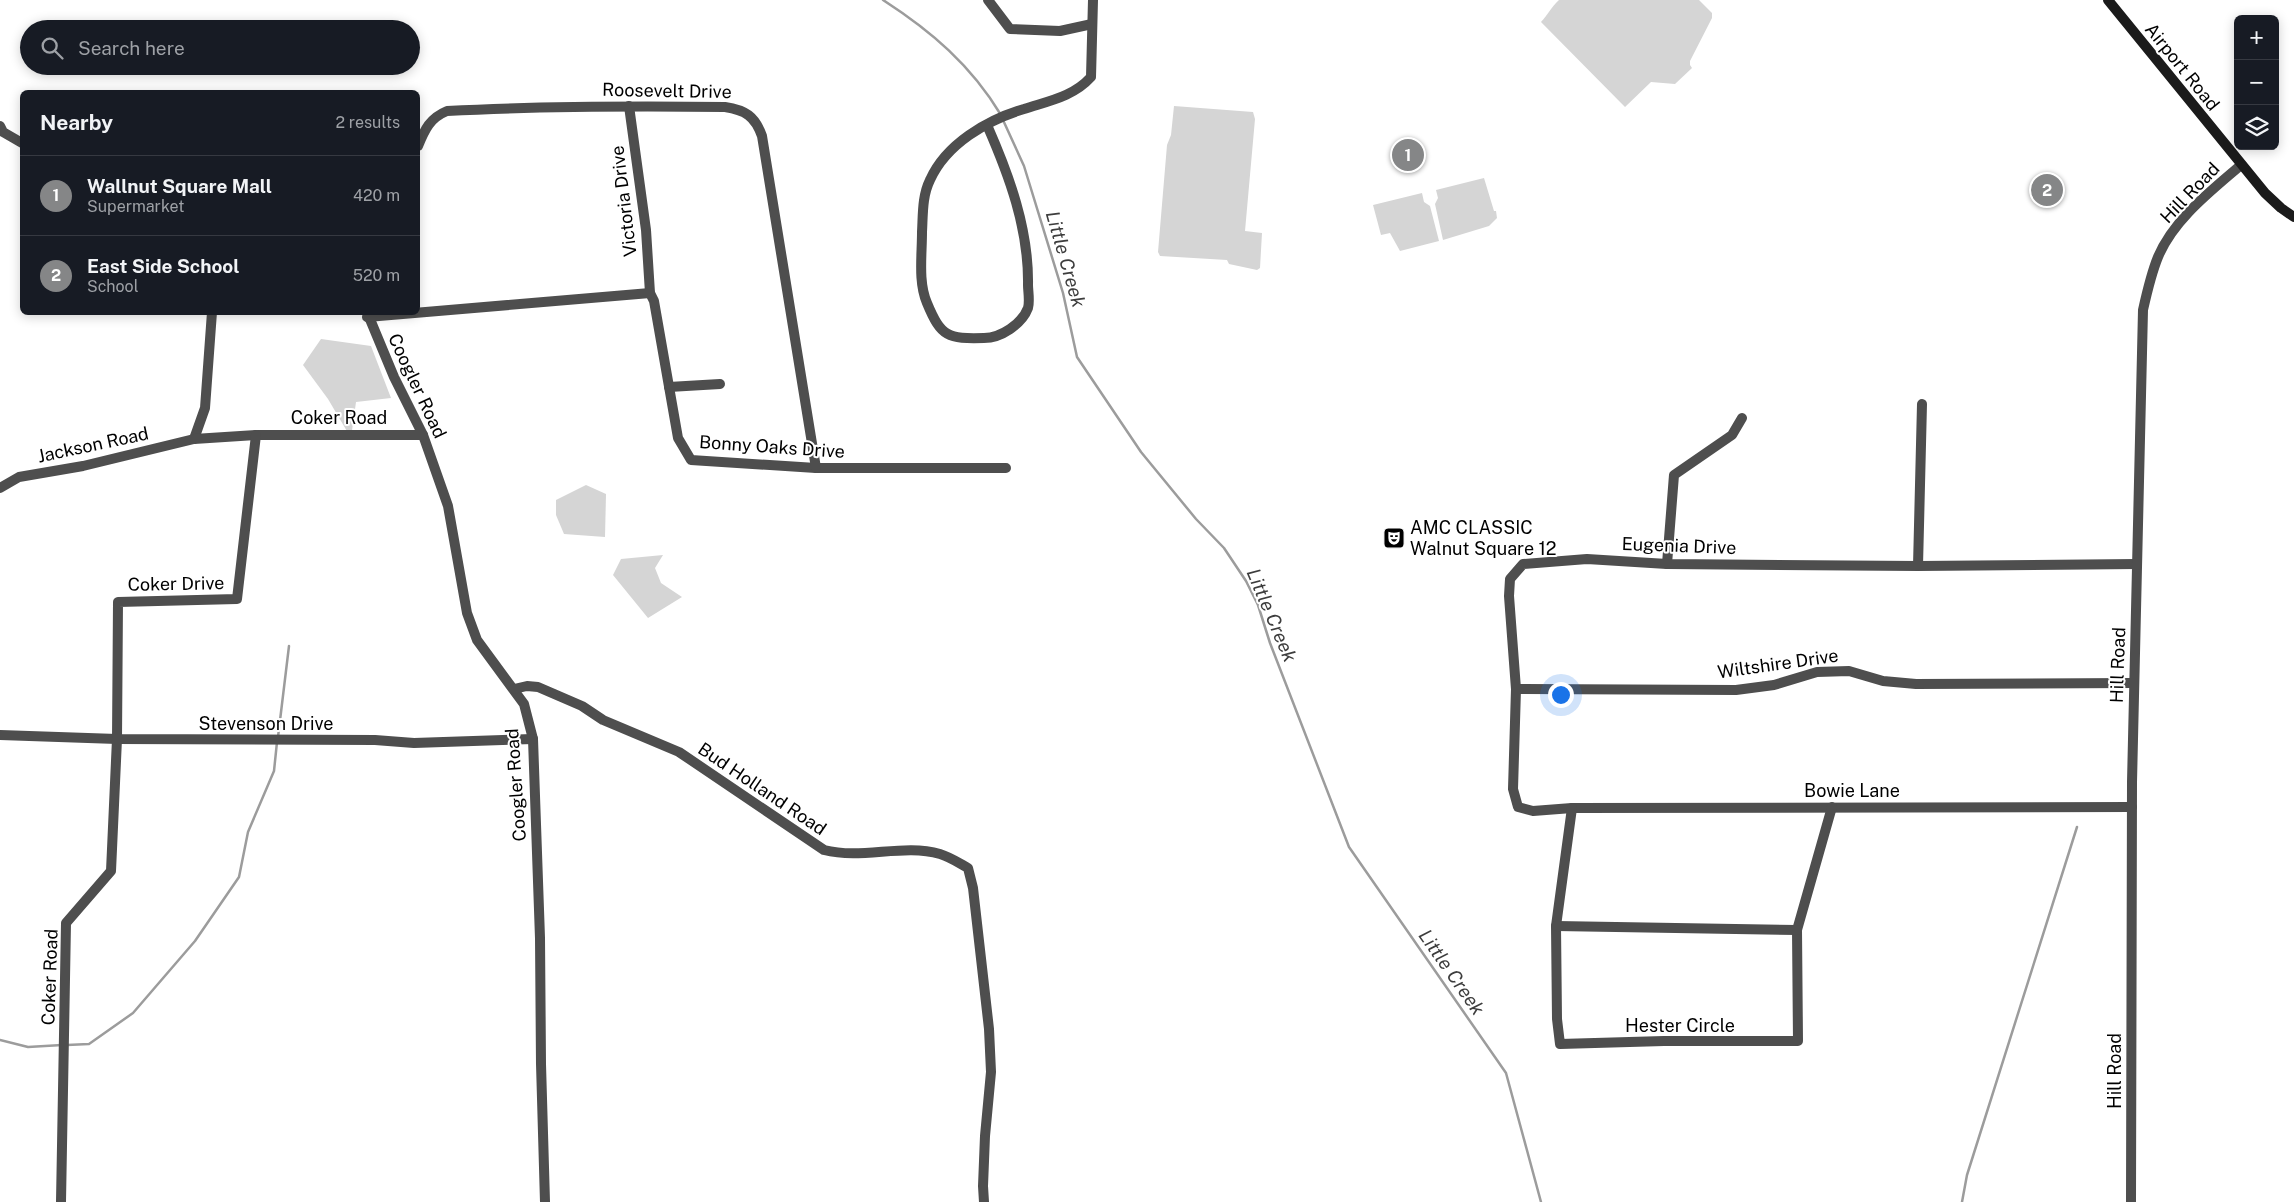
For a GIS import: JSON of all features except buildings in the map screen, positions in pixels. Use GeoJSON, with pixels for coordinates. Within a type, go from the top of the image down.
{"type":"FeatureCollection","features":[{"type":"Feature","properties":{"kind":"street"},"geometry":{"type":"LineString","coordinates":[[988,0],[1010,29],[1060,31],[1092,24]]}},
{"type":"Feature","properties":{"kind":"street"},"geometry":{"type":"LineString","coordinates":[[988,125],[1010,178],[1023,231],[1028,268],[1028,308],[1011,330],[990,338],[956,339],[936,325],[922,291],[923,207],[929,182],[938,166],[970,134],[1013,112],[1068,95],[1091,77],[1093,0]]}},
{"type":"Feature","properties":{"kind":"street","name":"Airport Road"},"geometry":{"type":"LineString","coordinates":[[2108,0],[2241,165],[2265,193],[2294,217]]}},
{"type":"Feature","properties":{"kind":"street","name":"Roosevelt Drive"},"geometry":{"type":"LineString","coordinates":[[420,141],[426,126],[436,116],[447,111],[541,106],[629,106],[740,109],[750,115],[758,126],[764,145],[816,468]]}},
{"type":"Feature","properties":{"kind":"street","name":"Victoria Drive"},"geometry":{"type":"LineString","coordinates":[[629,106],[646,230],[650,293]]}},
{"type":"Feature","properties":{"kind":"street"},"geometry":{"type":"LineString","coordinates":[[0,126],[4,132],[20,142]]}},
{"type":"Feature","properties":{"kind":"street","name":"Hill Road"},"geometry":{"type":"LineString","coordinates":[[2132,1202],[2133,684],[2143,310],[2149,283],[2159,256],[2171,235],[2204,197],[2241,165]]}},
{"type":"Feature","properties":{"kind":"street"},"geometry":{"type":"LineString","coordinates":[[420,311],[650,293]]}},
{"type":"Feature","properties":{"kind":"street","name":"Bonny Oaks Drive"},"geometry":{"type":"LineString","coordinates":[[650,293],[654,301],[678,438],[691,460],[816,468],[1006,468]]}},
{"type":"Feature","properties":{"kind":"street"},"geometry":{"type":"LineString","coordinates":[[194,439],[211,315]]}},
{"type":"Feature","properties":{"kind":"street","name":"Coogler Road"},"geometry":{"type":"LineString","coordinates":[[367,315],[394,377],[423,435],[448,506],[467,612],[476,640],[524,704],[533,738],[540,938],[545,1202]]}},
{"type":"Feature","properties":{"kind":"street"},"geometry":{"type":"LineString","coordinates":[[669,387],[720,384]]}},
{"type":"Feature","properties":{"kind":"street"},"geometry":{"type":"LineString","coordinates":[[1918,566],[1922,404]]}},
{"type":"Feature","properties":{"kind":"street"},"geometry":{"type":"LineString","coordinates":[[1667,564],[1674,476],[1732,435],[1742,418]]}},
{"type":"Feature","properties":{"kind":"street","name":"Jackson Road"},"geometry":{"type":"LineString","coordinates":[[0,488],[19,477],[83,466],[194,439],[256,435]]}},
{"type":"Feature","properties":{"kind":"street","name":"Coker Road"},"geometry":{"type":"LineString","coordinates":[[256,435],[423,435]]}},
{"type":"Feature","properties":{"kind":"street","name":"Coker Drive"},"geometry":{"type":"LineString","coordinates":[[117,739],[118,602],[237,599],[256,435]]}},
{"type":"Feature","properties":{"kind":"street","name":"Eugenia Drive"},"geometry":{"type":"LineString","coordinates":[[1572,808],[1533,811],[1518,807],[1513,789],[1516,689],[1509,596],[1510,579],[1523,564],[1587,559],[1667,564],[1918,566],[2137,564]]}},
{"type":"Feature","properties":{"kind":"street","name":"Wiltshire Drive"},"geometry":{"type":"LineString","coordinates":[[1516,689],[1736,690],[1774,685],[1817,672],[1849,671],[1883,680],[1916,684],[2133,684]]}},
{"type":"Feature","properties":{"kind":"street","name":"Bud Holland Road"},"geometry":{"type":"LineString","coordinates":[[514,689],[527,686],[538,687],[582,706],[603,720],[679,752],[824,850],[840,854],[905,851],[940,854],[968,868],[973,888],[989,1029],[991,1072],[985,1136],[984,1202]]}},
{"type":"Feature","properties":{"kind":"street","name":"Stevenson Drive"},"geometry":{"type":"LineString","coordinates":[[0,735],[117,739],[375,740],[414,743],[533,738]]}},
{"type":"Feature","properties":{"kind":"street","name":"Coker Road"},"geometry":{"type":"LineString","coordinates":[[61,1202],[66,922],[112,871],[117,739]]}},
{"type":"Feature","properties":{"kind":"street","name":"Hester Circle"},"geometry":{"type":"LineString","coordinates":[[1572,808],[1556,926],[1557,1019],[1560,1044],[1664,1041],[1798,1041],[1797,930],[1832,807]]}},
{"type":"Feature","properties":{"kind":"street","name":"Bowie Lane"},"geometry":{"type":"LineString","coordinates":[[1572,808],[2132,807]]}},
{"type":"Feature","properties":{"kind":"street"},"geometry":{"type":"LineString","coordinates":[[1556,926],[1797,930]]}},
{"type":"Feature","properties":{"kind":"shaded area"},"geometry":{"type":"Polygon","coordinates":[[[1559,0],[1699,0],[1712,13],[1712,18],[1690,61],[1692,68],[1675,84],[1651,82],[1625,107],[1541,22],[1559,0]]]}},
{"type":"Feature","properties":{"kind":"shaded area"},"geometry":{"type":"Polygon","coordinates":[[[1174,106],[1253,112],[1255,119],[1245,231],[1262,233],[1260,268],[1257,270],[1229,264],[1227,260],[1160,256],[1158,252],[1167,145],[1171,135],[1174,106]]]}},
{"type":"Feature","properties":{"kind":"shaded area"},"geometry":{"type":"Polygon","coordinates":[[[1484,178],[1497,218],[1489,226],[1443,240],[1435,204],[1438,198],[1436,190],[1484,178]]]}},
{"type":"Feature","properties":{"kind":"shaded area"},"geometry":{"type":"Polygon","coordinates":[[[1422,193],[1424,202],[1430,206],[1439,241],[1400,251],[1390,233],[1381,235],[1373,205],[1422,193]]]}},
{"type":"Feature","properties":{"kind":"shaded area"},"geometry":{"type":"Polygon","coordinates":[[[321,339],[371,346],[391,398],[356,402],[351,438],[328,399],[303,365],[321,339]]]}},
{"type":"Feature","properties":{"kind":"shaded area"},"geometry":{"type":"Polygon","coordinates":[[[586,485],[606,494],[605,537],[564,534],[556,515],[556,500],[586,485]]]}},
{"type":"Feature","properties":{"kind":"shaded area"},"geometry":{"type":"Polygon","coordinates":[[[663,555],[655,568],[661,583],[682,597],[648,618],[613,575],[621,559],[663,555]]]}},
{"type":"Feature","properties":{"kind":"waterway","name":"Little Creek"},"geometry":{"type":"LineString","coordinates":[[883,0],[949,50],[977,80],[1001,115]]}},
{"type":"Feature","properties":{"kind":"waterway","name":"Little Creek"},"geometry":{"type":"LineString","coordinates":[[1003,120],[1024,166],[1063,293],[1077,357],[1141,452],[1196,519],[1224,548],[1246,581],[1258,605],[1270,643],[1349,847],[1506,1073],[1541,1202]]}},
{"type":"Feature","properties":{"kind":"waterway"},"geometry":{"type":"LineString","coordinates":[[278,737],[289,646]]}},
{"type":"Feature","properties":{"kind":"waterway"},"geometry":{"type":"LineString","coordinates":[[67,1045],[89,1044],[133,1013],[195,941],[239,877],[248,832],[274,771],[277,742]]}},
{"type":"Feature","properties":{"kind":"waterway"},"geometry":{"type":"LineString","coordinates":[[1962,1202],[1967,1175],[2077,827]]}},
{"type":"Feature","properties":{"kind":"waterway"},"geometry":{"type":"LineString","coordinates":[[0,1040],[28,1047],[62,1045]]}},
{"type":"Feature","properties":{"kind":"place","name":"Wallnut Square Mall"},"geometry":{"type":"Point","coordinates":[1408,155]}},
{"type":"Feature","properties":{"kind":"place","name":"East Side School"},"geometry":{"type":"Point","coordinates":[2047,190]}},
{"type":"Feature","properties":{"kind":"place","name":"AMC CLASSIC Walnut Square 12"},"geometry":{"type":"Point","coordinates":[1394,538]}}]}
